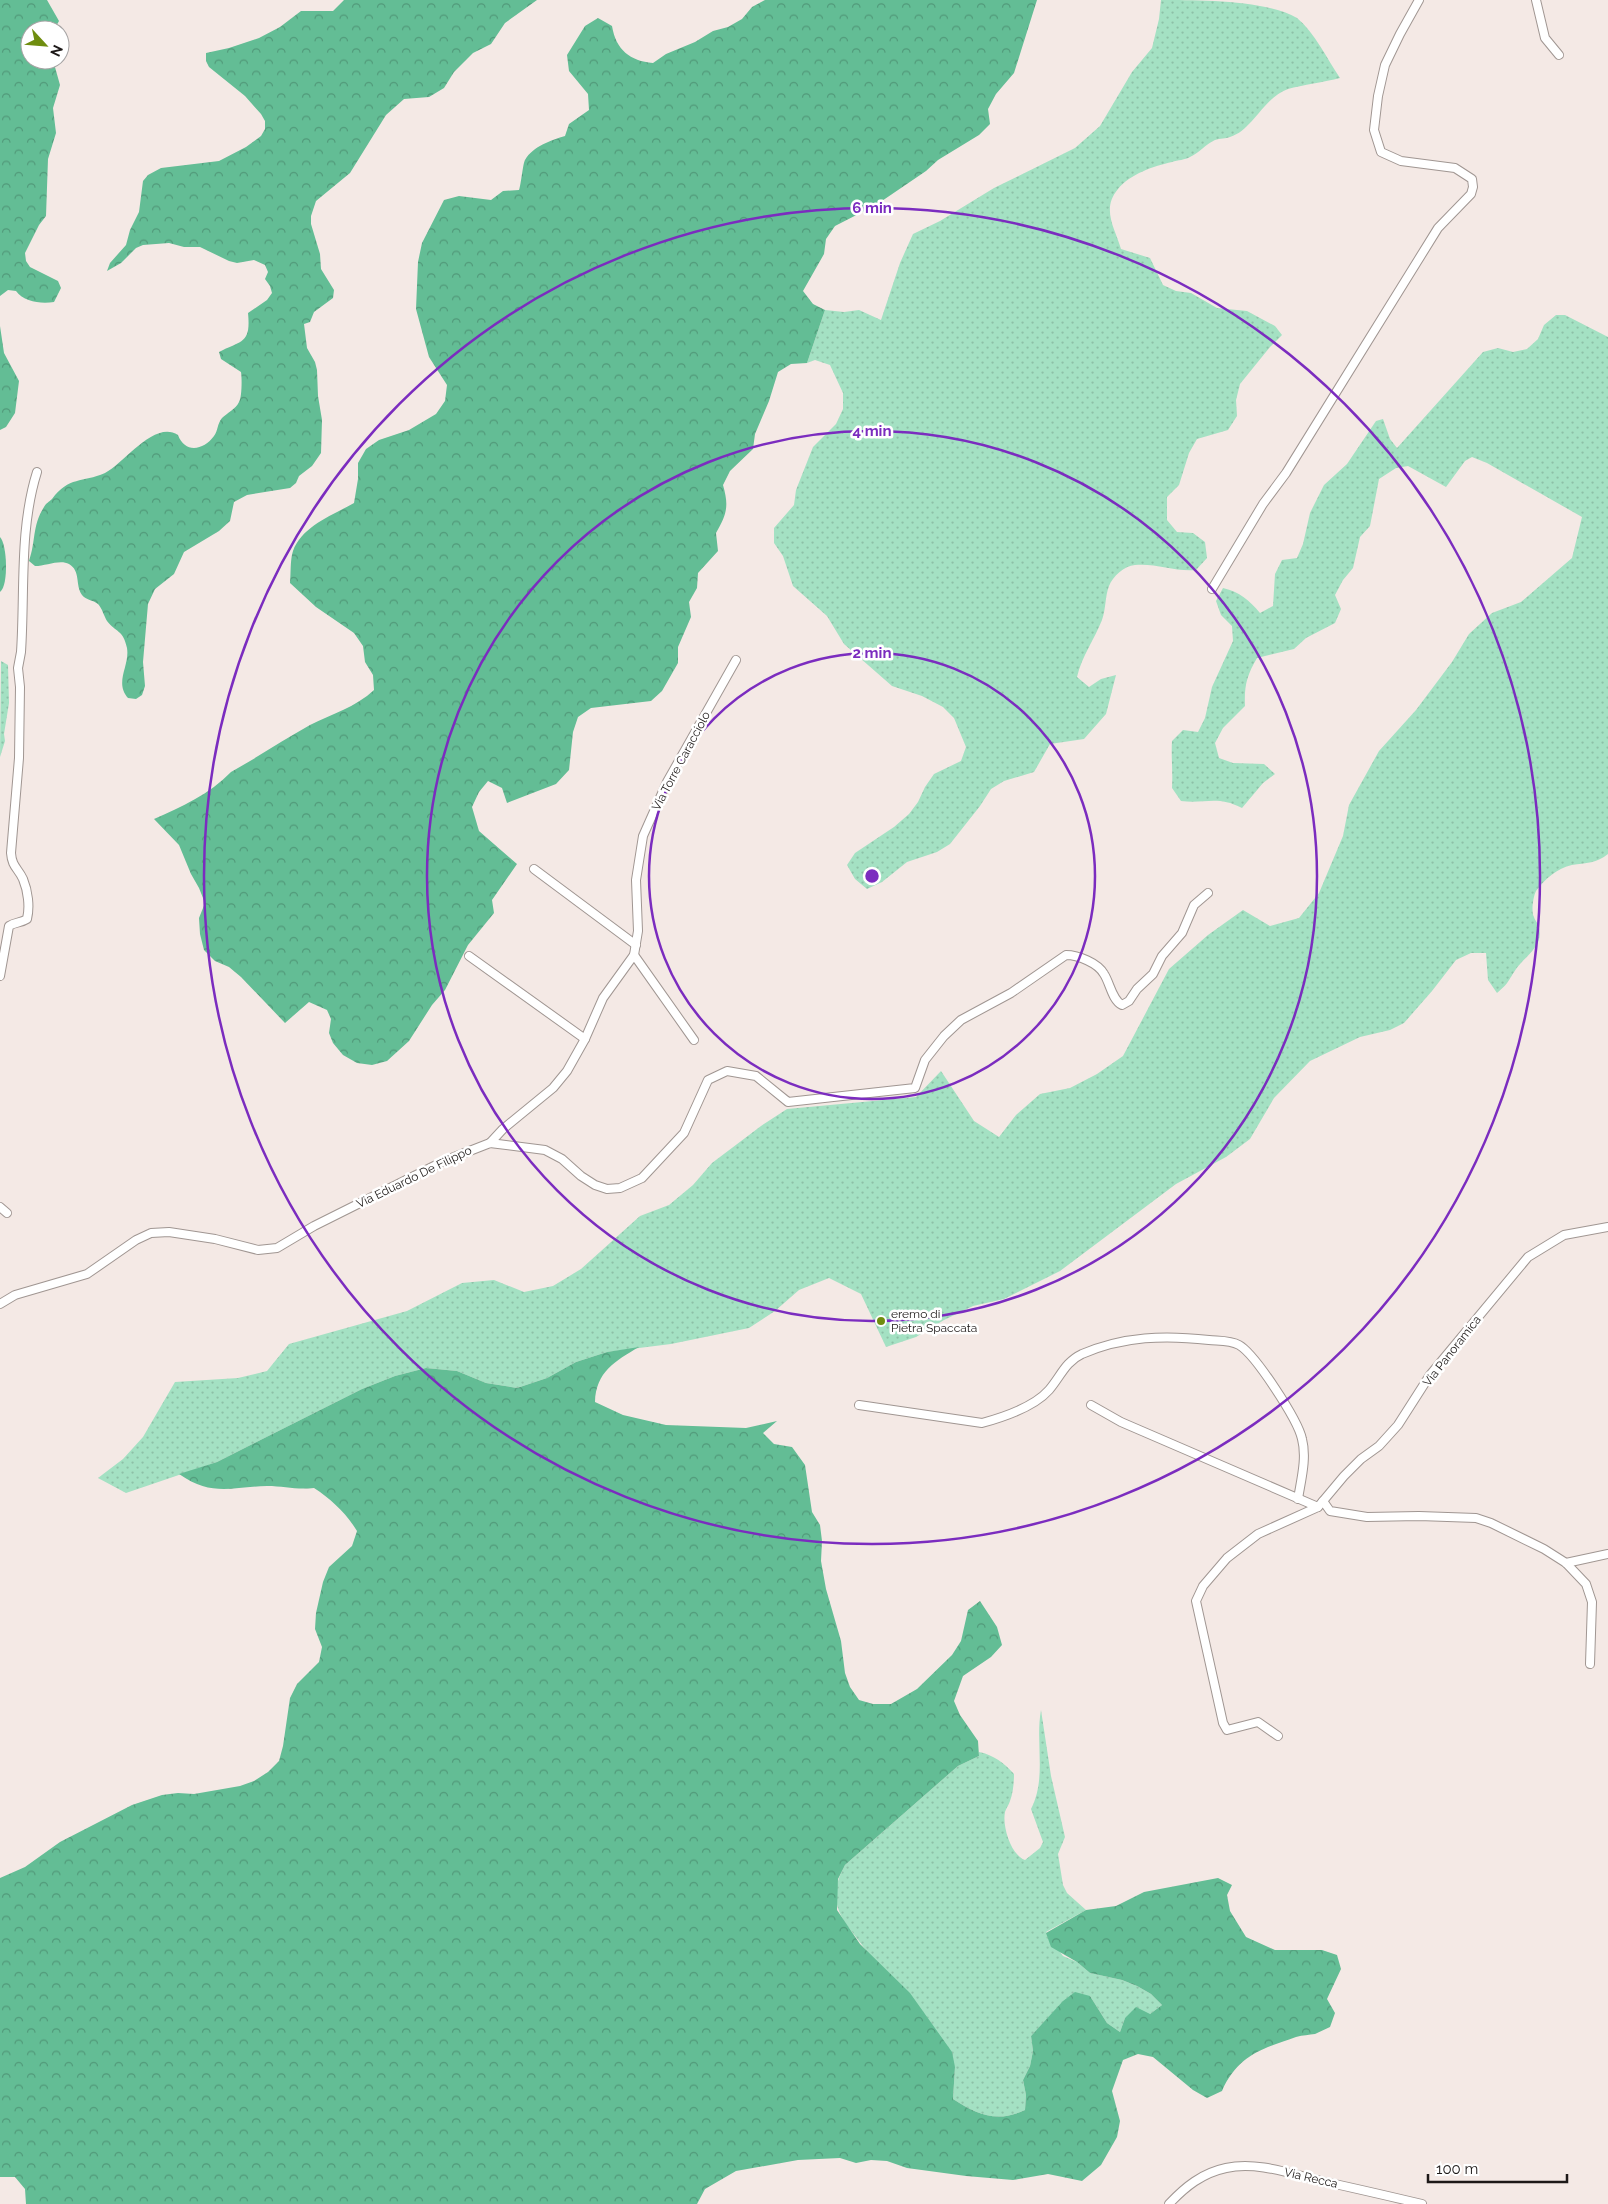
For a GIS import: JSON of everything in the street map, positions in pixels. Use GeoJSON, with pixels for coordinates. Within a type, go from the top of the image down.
{"type":"FeatureCollection","features":[{"type":"Feature","properties":{"kind":"street"},"geometry":{"type":"LineString","coordinates":[[1212,589],[1263,504],[1286,473],[1438,228],[1471,194],[1473,187],[1472,179],[1455,168],[1401,161],[1381,152],[1374,130],[1378,96],[1385,65],[1419,0]]}},
{"type":"Feature","properties":{"kind":"street"},"geometry":{"type":"LineString","coordinates":[[1536,0],[1545,38],[1559,55]]}},
{"type":"Feature","properties":{"kind":"street"},"geometry":{"type":"LineString","coordinates":[[0,976],[9,926],[27,920],[30,910],[23,878],[12,864],[11,853],[19,758],[20,687],[18,668],[21,652],[26,523],[30,494],[37,472]]}},
{"type":"Feature","properties":{"kind":"street","name":"Via Torre Caracciolo"},"geometry":{"type":"LineString","coordinates":[[490,1143],[503,1129],[554,1088],[567,1071],[585,1039],[603,998],[634,955],[636,945],[636,880],[643,836],[668,782],[736,660]]}},
{"type":"Feature","properties":{"kind":"street"},"geometry":{"type":"LineString","coordinates":[[534,869],[636,945]]}},
{"type":"Feature","properties":{"kind":"street","name":"Via Eduardo De Filippo"},"geometry":{"type":"LineString","coordinates":[[0,1304],[15,1295],[87,1274],[136,1240],[151,1233],[169,1232],[215,1239],[258,1250],[277,1248],[314,1226],[444,1161],[490,1143],[545,1150],[562,1159],[581,1176],[595,1185],[607,1189],[620,1188],[642,1178],[684,1133],[708,1080],[727,1071],[756,1076],[788,1102],[914,1088],[924,1060],[944,1036],[962,1020],[1011,993],[1066,955],[1086,960],[1103,972],[1117,1002],[1122,1005],[1129,1001],[1153,974],[1162,956],[1182,934],[1194,905],[1208,893]]}},
{"type":"Feature","properties":{"kind":"street"},"geometry":{"type":"LineString","coordinates":[[634,955],[694,1040]]}},
{"type":"Feature","properties":{"kind":"street"},"geometry":{"type":"LineString","coordinates":[[469,956],[585,1039]]}},
{"type":"Feature","properties":{"kind":"street"},"geometry":{"type":"LineString","coordinates":[[0,1207],[7,1213]]}},
{"type":"Feature","properties":{"kind":"street","name":"Via Panoramica"},"geometry":{"type":"LineString","coordinates":[[1320,1504],[1344,1476],[1361,1459],[1379,1446],[1398,1425],[1430,1375],[1528,1257],[1564,1235],[1608,1227]]}},
{"type":"Feature","properties":{"kind":"street"},"geometry":{"type":"LineString","coordinates":[[859,1405],[982,1423],[996,1419],[1042,1397],[1069,1362],[1102,1346],[1146,1337],[1196,1338],[1232,1342],[1244,1349],[1263,1370],[1292,1417],[1302,1438],[1304,1461],[1298,1499]]}},
{"type":"Feature","properties":{"kind":"street"},"geometry":{"type":"LineString","coordinates":[[1091,1406],[1122,1422],[1298,1499],[1320,1504],[1330,1511],[1367,1518],[1419,1516],[1476,1518],[1517,1536],[1566,1563],[1586,1584],[1590,1593],[1590,1664]]}},
{"type":"Feature","properties":{"kind":"street"},"geometry":{"type":"LineString","coordinates":[[1278,1736],[1258,1722],[1227,1730],[1223,1723],[1214,1690],[1196,1601],[1203,1586],[1226,1558],[1258,1534],[1320,1504]]}},
{"type":"Feature","properties":{"kind":"street"},"geometry":{"type":"LineString","coordinates":[[1566,1563],[1608,1554]]}},
{"type":"Feature","properties":{"kind":"street","name":"Via Recca"},"geometry":{"type":"LineString","coordinates":[[1168,2204],[1190,2184],[1201,2177],[1226,2168],[1254,2166],[1422,2204]]}},
{"type":"Feature","properties":{"kind":"green space"},"geometry":{"type":"Polygon","coordinates":[[[0,0],[47,0],[58,20],[20,20],[20,70],[56,70],[60,85],[53,108],[56,133],[48,159],[46,216],[39,225],[25,253],[26,261],[30,267],[58,281],[61,288],[54,302],[44,303],[28,300],[16,291],[8,290],[0,296],[0,0]]]}},
{"type":"Feature","properties":{"kind":"green space"},"geometry":{"type":"Polygon","coordinates":[[[344,0],[537,0],[505,23],[491,44],[473,53],[454,72],[444,88],[429,97],[404,99],[386,115],[350,173],[316,201],[311,216],[311,224],[320,254],[321,269],[334,290],[333,298],[314,312],[310,322],[304,324],[307,348],[317,370],[318,396],[322,420],[321,453],[312,466],[299,476],[296,483],[290,488],[247,495],[234,502],[230,521],[219,531],[184,552],[174,574],[155,589],[148,604],[143,662],[145,686],[142,695],[136,699],[128,698],[122,686],[127,655],[127,648],[123,637],[110,625],[98,604],[82,595],[77,574],[73,567],[61,562],[35,566],[29,561],[40,514],[46,504],[64,487],[70,483],[105,473],[140,445],[159,433],[169,432],[178,435],[185,445],[195,448],[210,441],[222,418],[238,404],[242,383],[241,372],[221,359],[219,352],[243,340],[248,330],[248,313],[267,300],[272,293],[265,279],[268,272],[265,265],[254,260],[237,263],[229,261],[200,247],[184,247],[169,243],[143,245],[136,248],[121,263],[107,271],[110,263],[126,245],[130,230],[139,212],[143,181],[148,175],[161,168],[219,161],[246,147],[261,136],[265,129],[265,121],[261,114],[245,96],[209,67],[206,61],[206,53],[259,38],[280,27],[301,11],[333,11],[344,0]]]}},
{"type":"Feature","properties":{"kind":"green space"},"geometry":{"type":"Polygon","coordinates":[[[765,0],[1037,0],[1014,73],[996,94],[988,109],[990,124],[979,135],[938,160],[926,171],[876,205],[835,226],[826,239],[824,254],[803,291],[813,304],[825,310],[807,363],[791,364],[778,372],[769,401],[755,434],[753,449],[730,471],[723,485],[726,510],[716,533],[718,551],[698,573],[697,588],[689,602],[691,617],[678,647],[678,663],[662,691],[651,701],[591,708],[578,717],[573,732],[569,770],[556,784],[507,803],[502,788],[488,781],[479,792],[472,807],[479,831],[517,864],[492,900],[494,913],[468,945],[445,990],[432,1005],[409,1041],[387,1061],[372,1065],[357,1063],[343,1055],[333,1043],[329,1033],[331,1019],[327,1010],[309,1002],[285,1023],[241,977],[229,967],[215,961],[204,950],[199,918],[205,903],[179,845],[154,819],[195,799],[214,787],[231,772],[310,725],[352,706],[374,690],[373,675],[365,662],[363,646],[354,633],[316,607],[290,583],[291,558],[297,542],[311,528],[354,503],[358,479],[358,463],[366,449],[379,440],[409,430],[436,414],[445,401],[447,385],[429,357],[416,309],[418,262],[422,243],[444,200],[459,196],[491,200],[503,191],[519,190],[524,162],[528,155],[543,144],[565,136],[569,124],[589,110],[588,94],[569,71],[567,55],[585,26],[598,18],[612,26],[617,42],[625,53],[637,60],[653,63],[666,54],[695,42],[713,31],[728,27],[742,19],[752,7],[765,0]]]}},
{"type":"Feature","properties":{"kind":"green space"},"geometry":{"type":"Polygon","coordinates":[[[1161,0],[1232,2],[1251,4],[1284,12],[1297,18],[1309,31],[1340,78],[1288,89],[1271,100],[1238,133],[1228,138],[1215,140],[1188,158],[1143,171],[1129,179],[1118,189],[1110,204],[1111,219],[1121,249],[1150,258],[1163,285],[1176,291],[1191,293],[1217,308],[1247,311],[1275,326],[1282,335],[1240,384],[1236,400],[1237,416],[1228,430],[1197,439],[1189,453],[1179,485],[1167,497],[1167,520],[1177,532],[1193,533],[1205,542],[1207,558],[1196,570],[1143,565],[1127,567],[1119,572],[1109,586],[1102,620],[1077,677],[1089,687],[1101,679],[1116,675],[1106,714],[1084,739],[1050,744],[1034,772],[1004,781],[991,789],[950,844],[937,852],[907,862],[882,882],[867,889],[855,879],[847,865],[855,853],[894,827],[909,814],[934,774],[961,761],[966,747],[954,718],[943,707],[922,696],[892,686],[844,644],[827,616],[793,586],[783,556],[774,543],[774,528],[794,505],[796,490],[813,447],[836,424],[843,409],[843,393],[830,365],[815,360],[807,363],[825,310],[844,312],[859,310],[881,320],[900,263],[913,234],[940,221],[994,188],[1075,148],[1100,126],[1132,72],[1152,48],[1159,19],[1161,0]]]}},
{"type":"Feature","properties":{"kind":"green space"},"geometry":{"type":"Polygon","coordinates":[[[1556,315],[1565,315],[1608,337],[1608,854],[1595,861],[1561,869],[1547,878],[1536,891],[1533,901],[1533,915],[1539,927],[1539,940],[1497,993],[1488,980],[1486,953],[1471,953],[1456,960],[1404,1023],[1390,1030],[1360,1037],[1310,1061],[1274,1098],[1250,1139],[1226,1157],[1176,1184],[1060,1271],[1004,1299],[973,1306],[944,1320],[916,1337],[886,1347],[861,1294],[829,1278],[799,1290],[775,1311],[749,1328],[671,1344],[607,1352],[576,1362],[547,1378],[517,1388],[486,1383],[457,1371],[426,1368],[395,1376],[362,1389],[217,1462],[126,1493],[98,1478],[123,1459],[143,1437],[175,1382],[238,1378],[267,1371],[289,1344],[407,1311],[462,1283],[494,1280],[524,1292],[553,1286],[581,1269],[640,1216],[669,1205],[693,1185],[712,1163],[787,1109],[916,1097],[941,1071],[974,1121],[999,1137],[1016,1115],[1040,1094],[1070,1088],[1097,1074],[1123,1056],[1169,969],[1208,935],[1243,910],[1270,926],[1299,918],[1319,893],[1343,836],[1349,805],[1379,751],[1416,710],[1452,662],[1469,634],[1492,613],[1521,602],[1572,558],[1582,517],[1487,463],[1472,457],[1465,461],[1446,487],[1408,466],[1396,468],[1379,479],[1370,526],[1360,537],[1353,568],[1343,580],[1335,595],[1341,609],[1335,623],[1306,638],[1294,649],[1257,658],[1247,681],[1245,706],[1223,728],[1215,743],[1219,758],[1233,763],[1264,764],[1275,774],[1263,783],[1242,808],[1218,801],[1181,801],[1172,788],[1172,741],[1183,730],[1198,732],[1205,718],[1212,687],[1233,641],[1232,626],[1221,615],[1216,601],[1223,588],[1244,597],[1260,613],[1273,606],[1275,574],[1282,560],[1297,558],[1303,544],[1310,513],[1324,485],[1347,464],[1376,421],[1383,419],[1390,439],[1397,448],[1483,352],[1498,348],[1513,352],[1527,349],[1538,339],[1544,325],[1556,315]]]}},
{"type":"Feature","properties":{"kind":"green space"},"geometry":{"type":"Polygon","coordinates":[[[0,326],[4,353],[19,381],[15,413],[6,427],[0,430],[0,326]]]}},
{"type":"Feature","properties":{"kind":"green space"},"geometry":{"type":"Polygon","coordinates":[[[0,537],[4,548],[6,573],[3,588],[0,592],[0,537]]]}},
{"type":"Feature","properties":{"kind":"green space"},"geometry":{"type":"Polygon","coordinates":[[[1,661],[8,665],[9,703],[4,734],[5,741],[0,757],[1,661]]]}},
{"type":"Feature","properties":{"kind":"green space"},"geometry":{"type":"Polygon","coordinates":[[[639,1347],[608,1368],[599,1383],[595,1402],[623,1415],[666,1425],[746,1428],[777,1421],[763,1433],[774,1444],[792,1447],[805,1465],[812,1512],[820,1525],[822,1541],[821,1561],[826,1589],[841,1641],[845,1673],[850,1687],[859,1700],[873,1704],[891,1704],[917,1689],[952,1655],[961,1641],[968,1610],[980,1601],[997,1627],[1002,1645],[991,1657],[963,1676],[954,1701],[960,1715],[978,1741],[979,1756],[958,1766],[845,1865],[838,1879],[837,1910],[860,1944],[910,1993],[952,2052],[955,2067],[953,2099],[979,2113],[988,2115],[1005,2116],[1025,2110],[1026,2095],[1023,2080],[1030,2066],[1033,2051],[1031,2036],[1063,2001],[1075,1992],[1090,1996],[1107,2023],[1120,2032],[1125,2018],[1136,2007],[1150,2014],[1162,2005],[1151,1994],[1137,1986],[1122,1980],[1090,1973],[1077,1962],[1051,1947],[1046,1933],[1086,1910],[1116,1906],[1144,1892],[1218,1878],[1232,1885],[1227,1895],[1230,1911],[1246,1937],[1275,1950],[1322,1950],[1337,1955],[1341,1969],[1327,1999],[1335,2013],[1330,2027],[1315,2034],[1299,2036],[1284,2041],[1252,2055],[1236,2069],[1222,2091],[1207,2098],[1193,2090],[1153,2057],[1138,2054],[1123,2060],[1112,2091],[1120,2121],[1117,2137],[1101,2165],[1082,2181],[1048,2174],[1013,2180],[966,2176],[907,2168],[887,2161],[871,2160],[856,2163],[840,2158],[798,2160],[736,2171],[705,2189],[697,2204],[26,2204],[25,2189],[15,2177],[0,2177],[0,1878],[25,1867],[60,1842],[132,1805],[162,1795],[194,1794],[240,1786],[254,1781],[268,1772],[279,1761],[290,1698],[297,1684],[319,1662],[322,1647],[315,1629],[316,1613],[323,1582],[329,1567],[352,1546],[357,1531],[338,1507],[314,1488],[301,1489],[267,1486],[232,1489],[212,1488],[202,1486],[179,1474],[217,1462],[362,1389],[395,1376],[426,1368],[457,1371],[486,1383],[517,1388],[547,1378],[576,1362],[607,1352],[639,1347]]]}},
{"type":"Feature","properties":{"kind":"green space"},"geometry":{"type":"Polygon","coordinates":[[[1041,1710],[1051,1776],[1065,1837],[1058,1854],[1063,1885],[1067,1893],[1086,1910],[1046,1932],[1063,1956],[1077,1962],[1090,1973],[1122,1980],[1137,1986],[1151,1994],[1162,2005],[1150,2014],[1125,2018],[1120,2032],[1107,2023],[1090,1996],[1053,2013],[1031,2036],[1033,2051],[1030,2066],[1023,2080],[1026,2095],[1025,2110],[1005,2116],[988,2115],[979,2113],[953,2099],[955,2067],[846,1924],[836,1902],[836,1888],[845,1865],[958,1766],[979,1756],[979,1752],[998,1760],[1014,1774],[1012,1795],[1004,1818],[1006,1832],[1012,1846],[1020,1857],[1025,1860],[1040,1848],[1043,1842],[1031,1809],[1036,1797],[1040,1773],[1041,1710]]]}},
{"type":"Feature","properties":{"kind":"place","name":"eremo di Pietra Spaccata"},"geometry":{"type":"Point","coordinates":[881,1321]}}]}
